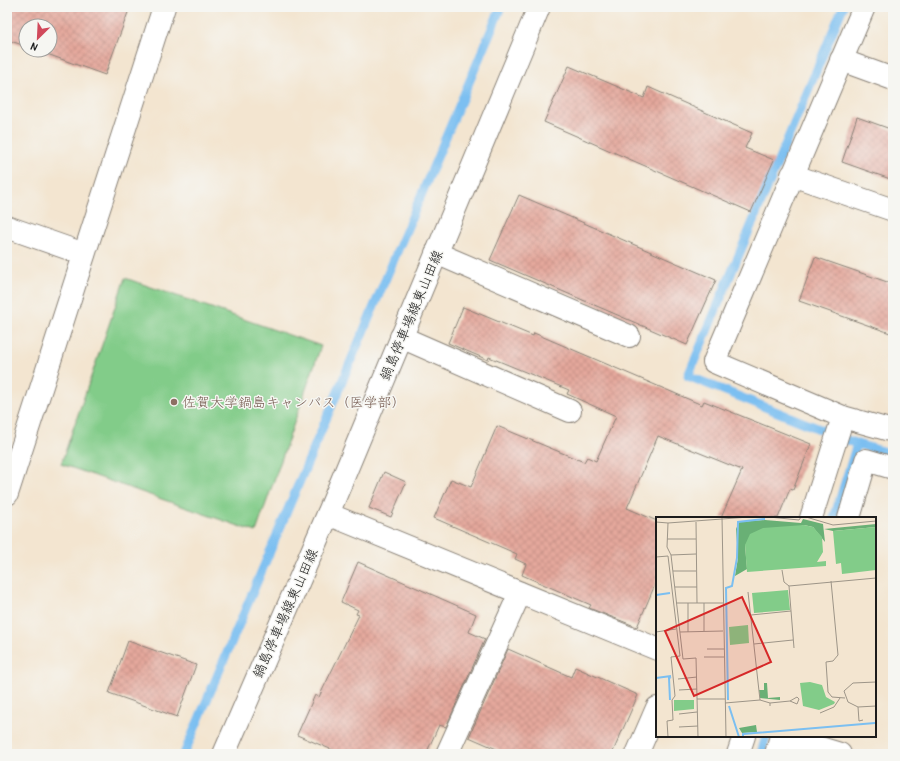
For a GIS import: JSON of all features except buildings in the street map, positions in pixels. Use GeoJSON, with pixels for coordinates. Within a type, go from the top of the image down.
{"type":"FeatureCollection","features":[{"type":"Feature","properties":{"kind":"street"},"geometry":{"type":"LineString","coordinates":[[7,494],[164,7]]}},
{"type":"Feature","properties":{"kind":"street","name":"鍋島停車場線東山田線"},"geometry":{"type":"LineString","coordinates":[[224,754],[328,514],[539,7]]}},
{"type":"Feature","properties":{"kind":"street"},"geometry":{"type":"LineString","coordinates":[[864,7],[840,60],[714,362],[839,431],[893,431]]}},
{"type":"Feature","properties":{"kind":"street"},"geometry":{"type":"LineString","coordinates":[[840,60],[893,79]]}},
{"type":"Feature","properties":{"kind":"street"},"geometry":{"type":"LineString","coordinates":[[792,175],[893,210]]}},
{"type":"Feature","properties":{"kind":"street"},"geometry":{"type":"LineString","coordinates":[[7,227],[84,254]]}},
{"type":"Feature","properties":{"kind":"street"},"geometry":{"type":"LineString","coordinates":[[436,254],[629,336]]}},
{"type":"Feature","properties":{"kind":"street"},"geometry":{"type":"LineString","coordinates":[[401,337],[570,411]]}},
{"type":"Feature","properties":{"kind":"street"},"geometry":{"type":"LineString","coordinates":[[811,517],[839,431]]}},
{"type":"Feature","properties":{"kind":"street"},"geometry":{"type":"LineString","coordinates":[[849,517],[866,460],[893,468]]}},
{"type":"Feature","properties":{"kind":"street"},"geometry":{"type":"LineString","coordinates":[[328,514],[656,650]]}},
{"type":"Feature","properties":{"kind":"street"},"geometry":{"type":"LineString","coordinates":[[447,754],[520,593]]}},
{"type":"Feature","properties":{"kind":"street"},"geometry":{"type":"LineString","coordinates":[[637,754],[656,710]]}},
{"type":"Feature","properties":{"kind":"street"},"geometry":{"type":"LineString","coordinates":[[738,754],[744,737]]}},
{"type":"Feature","properties":{"kind":"street"},"geometry":{"type":"LineString","coordinates":[[776,754],[781,737]]}},
{"type":"Feature","properties":{"kind":"street"},"geometry":{"type":"LineString","coordinates":[[784,737],[840,754]]}},
{"type":"Feature","properties":{"kind":"green space"},"geometry":{"type":"Polygon","coordinates":[[[125,278],[321,346],[256,532],[61,464],[125,278]]]}},
{"type":"Feature","properties":{"kind":"waterway"},"geometry":{"type":"LineString","coordinates":[[184,754],[501,7]]}},
{"type":"Feature","properties":{"kind":"waterway"},"geometry":{"type":"LineString","coordinates":[[843,7],[688,376],[857,444],[893,454]]}},
{"type":"Feature","properties":{"kind":"waterway"},"geometry":{"type":"LineString","coordinates":[[834,517],[857,444]]}},
{"type":"Feature","properties":{"kind":"waterway"},"geometry":{"type":"LineString","coordinates":[[761,754],[766,737]]}},
{"type":"Feature","properties":{"kind":"place","name":"佐賀大学鍋島キャンパス（医学部）"},"geometry":{"type":"Point","coordinates":[174,402]}}]}
